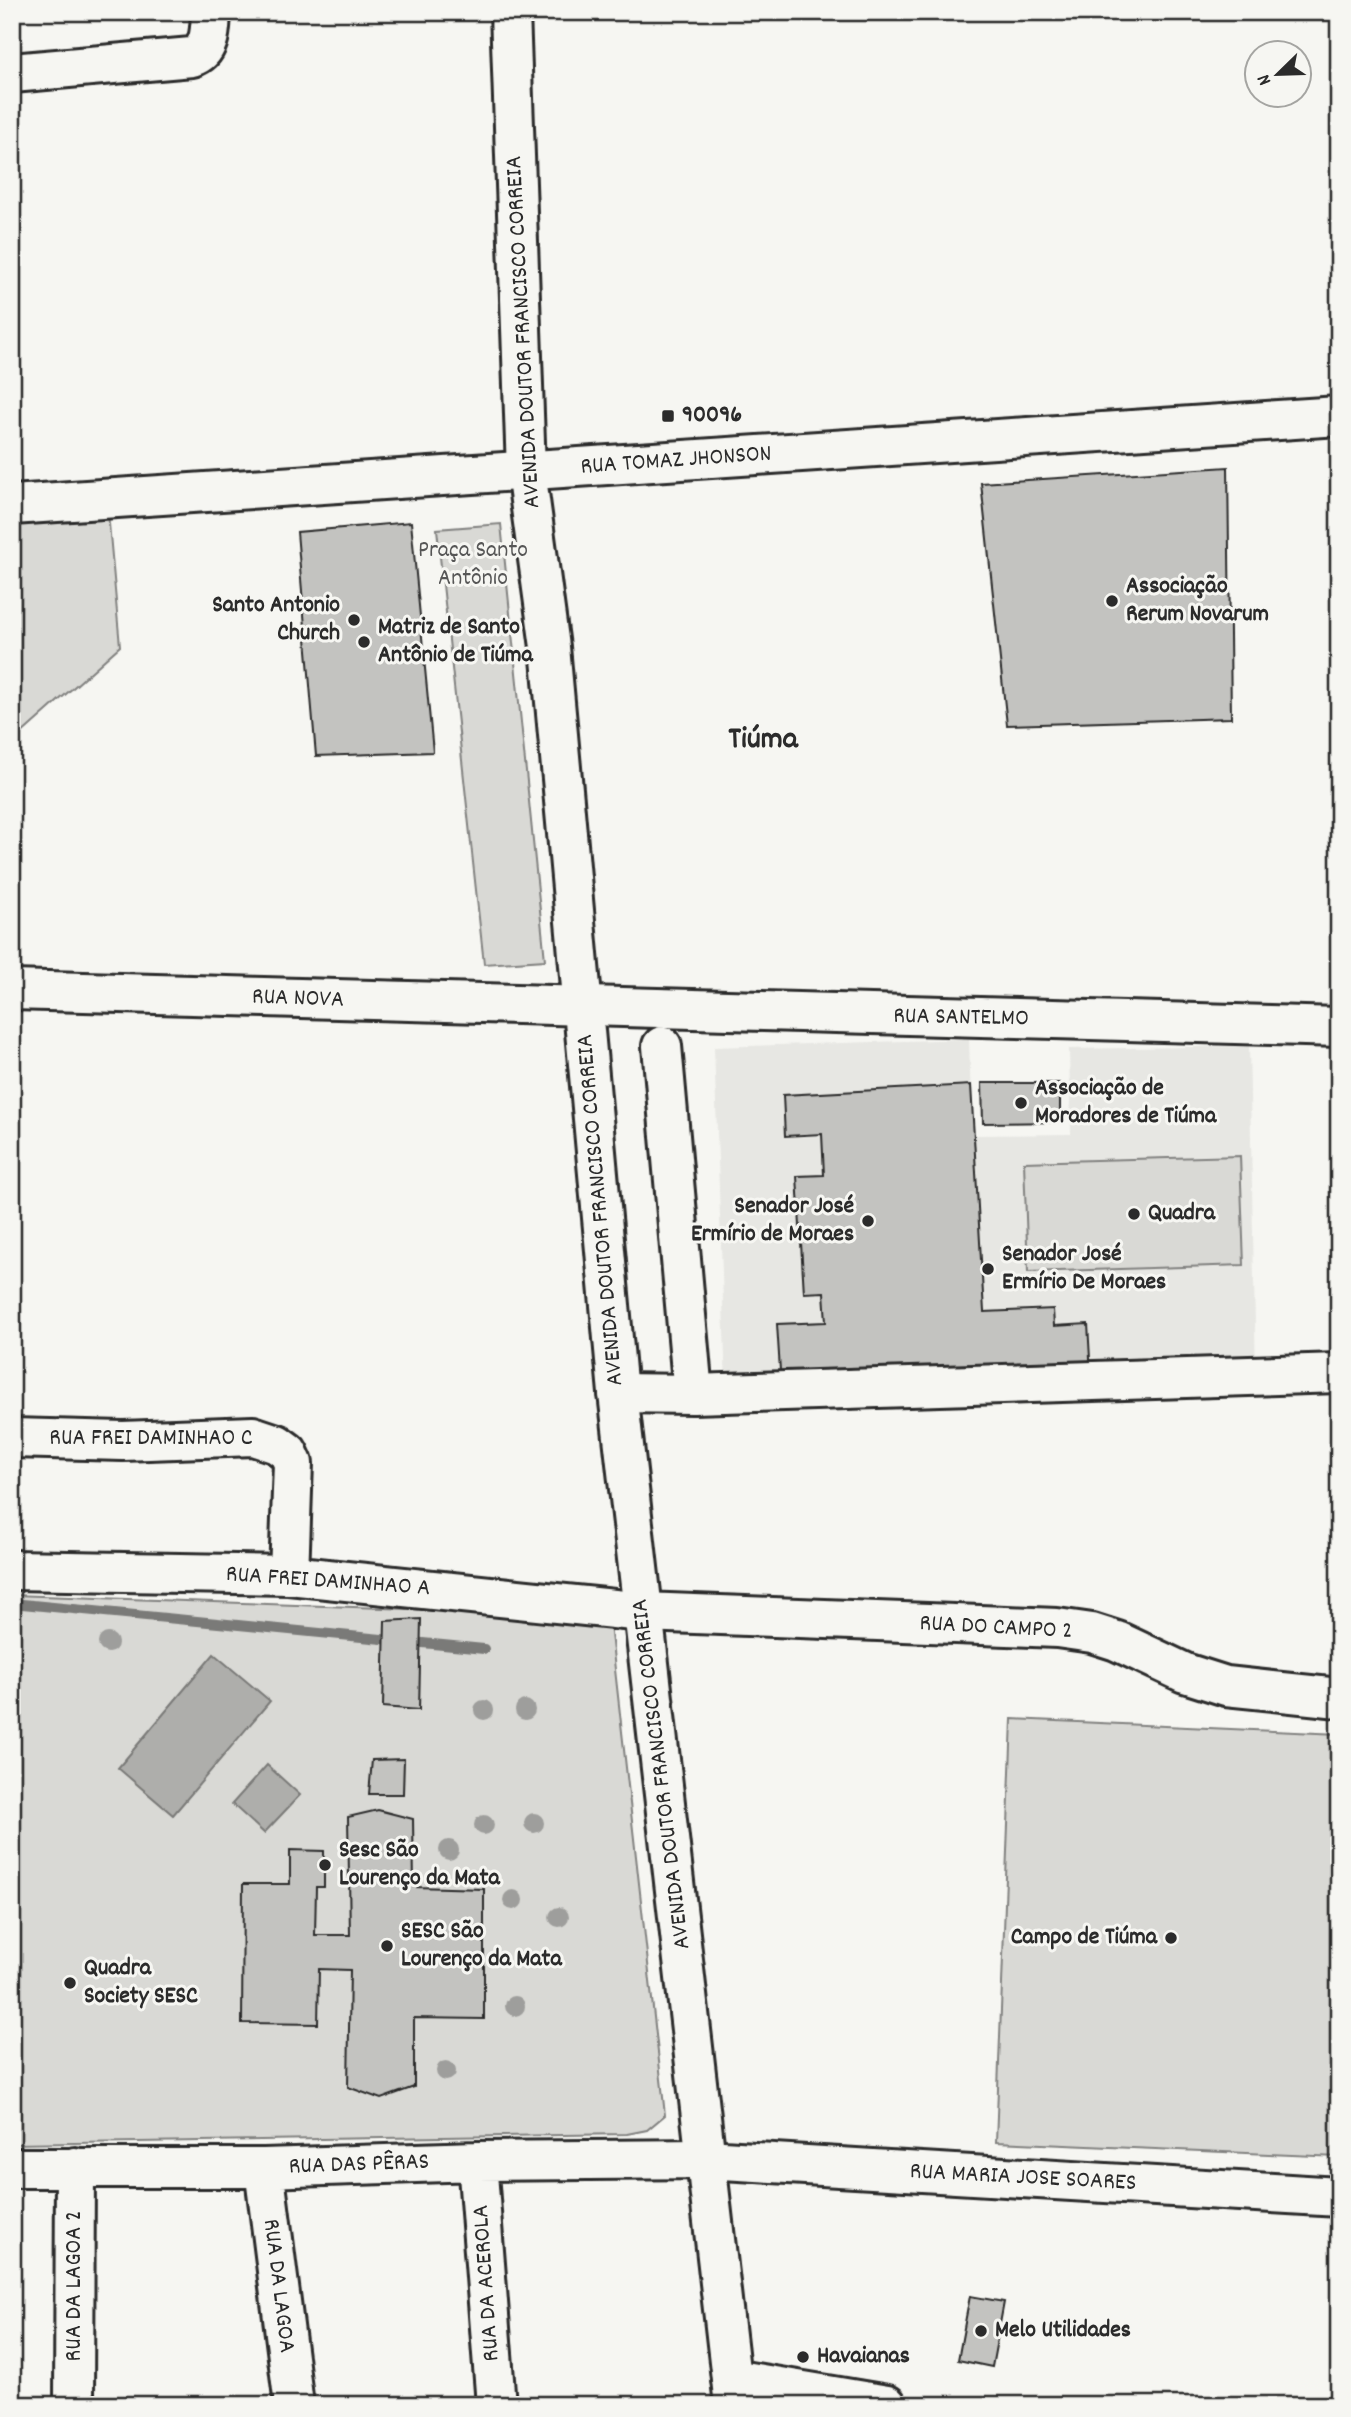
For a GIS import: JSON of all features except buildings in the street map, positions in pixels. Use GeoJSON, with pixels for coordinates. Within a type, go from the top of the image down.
{"type":"FeatureCollection","features":[{"type":"Feature","properties":{"kind":"street"},"geometry":{"type":"LineString","coordinates":[[12,73],[192,57],[203,51],[208,41],[211,12]]}},
{"type":"Feature","properties":{"kind":"street","name":"AVENIDA DOUTOR FRANCISCO CORREIA"},"geometry":{"type":"LineString","coordinates":[[510,12],[526,471],[550,647],[618,1393],[732,2392]]}},
{"type":"Feature","properties":{"kind":"street","name":"RUA TOMAZ JHONSON"},"geometry":{"type":"LineString","coordinates":[[12,505],[1339,416]]}},
{"type":"Feature","properties":{"kind":"street","name":"RUA NOVA"},"geometry":{"type":"LineString","coordinates":[[12,990],[583,1008]]}},
{"type":"Feature","properties":{"kind":"street","name":"RUA SANTELMO"},"geometry":{"type":"LineString","coordinates":[[583,1008],[1339,1027]]}},
{"type":"Feature","properties":{"kind":"street"},"geometry":{"type":"LineString","coordinates":[[662,1046],[693,1394]]}},
{"type":"Feature","properties":{"kind":"street"},"geometry":{"type":"LineString","coordinates":[[618,1393],[693,1394],[1339,1373]]}},
{"type":"Feature","properties":{"kind":"street","name":"RUA FREI DAMINHAO C"},"geometry":{"type":"LineString","coordinates":[[12,1438],[123,1441],[253,1436],[277,1444],[288,1452],[293,1463],[289,1575]]}},
{"type":"Feature","properties":{"kind":"street","name":"RUA FREI DAMINHAO A"},"geometry":{"type":"LineString","coordinates":[[12,1570],[289,1575],[643,1612]]}},
{"type":"Feature","properties":{"kind":"street","name":"RUA DO CAMPO 2"},"geometry":{"type":"LineString","coordinates":[[643,1612],[1057,1628],[1117,1641],[1185,1673],[1226,1686],[1339,1698]]}},
{"type":"Feature","properties":{"kind":"street","name":"RUA DAS PÊRAS"},"geometry":{"type":"LineString","coordinates":[[12,2168],[264,2168],[477,2161],[706,2160]]}},
{"type":"Feature","properties":{"kind":"street","name":"RUA MARIA JOSE SOARES"},"geometry":{"type":"LineString","coordinates":[[706,2160],[1339,2197]]}},
{"type":"Feature","properties":{"kind":"street","name":"RUA DA ACEROLA"},"geometry":{"type":"LineString","coordinates":[[477,2161],[496,2405]]}},
{"type":"Feature","properties":{"kind":"street","name":"RUA DA LAGOA 2"},"geometry":{"type":"LineString","coordinates":[[74,2405],[75,2167]]}},
{"type":"Feature","properties":{"kind":"street","name":"RUA DA LAGOA"},"geometry":{"type":"LineString","coordinates":[[264,2168],[294,2405]]}},
{"type":"Feature","properties":{"kind":"street"},"geometry":{"type":"LineString","coordinates":[[732,2392],[887,2405]]}},
{"type":"Feature","properties":{"kind":"shaded area","name":"Senador José Ermírio De Moraes"},"geometry":{"type":"Polygon","coordinates":[[[969,1039],[972,1135],[1071,1134],[1069,1049],[1249,1046],[1256,1373],[726,1387],[714,1047],[969,1039]]]}},
{"type":"Feature","properties":{"kind":"shaded area"},"geometry":{"type":"Polygon","coordinates":[[[214,1654],[270,1701],[173,1815],[118,1768],[214,1654]]]}},
{"type":"Feature","properties":{"kind":"shaded area"},"geometry":{"type":"Polygon","coordinates":[[[267,1765],[300,1795],[264,1833],[232,1804],[267,1765]]]}},
{"type":"Feature","properties":{"kind":"green space"},"geometry":{"type":"Polygon","coordinates":[[[108,512],[120,646],[12,742],[12,521],[108,512]]]}},
{"type":"Feature","properties":{"kind":"green space","name":"Praça Santo Antônio"},"geometry":{"type":"Polygon","coordinates":[[[501,524],[545,960],[484,964],[437,529],[501,524]]]}},
{"type":"Feature","properties":{"kind":"green space","name":"Quadra"},"geometry":{"type":"Polygon","coordinates":[[[1240,1156],[1244,1265],[1028,1272],[1024,1162],[1240,1156]]]}},
{"type":"Feature","properties":{"kind":"green space","name":"Sesc São Lourenço da Mata"},"geometry":{"type":"Polygon","coordinates":[[[12,1595],[609,1616],[665,2115],[647,2130],[627,2134],[12,2144],[12,1595]]]}},
{"type":"Feature","properties":{"kind":"green space","name":"Campo de Tiúma"},"geometry":{"type":"Polygon","coordinates":[[[1012,1719],[1339,1734],[1339,2157],[996,2142],[1012,1719]]]}},
{"type":"Feature","properties":{"kind":"waterway"},"geometry":{"type":"LineString","coordinates":[[12,1603],[484,1649]]}},
{"type":"Feature","properties":{"kind":"place","name":"90096"},"geometry":{"type":"Point","coordinates":[668,416]}},
{"type":"Feature","properties":{"kind":"place","name":"Associação Rerum Novarum"},"geometry":{"type":"Point","coordinates":[1112,601]}},
{"type":"Feature","properties":{"kind":"place","name":"Santo Antonio Church"},"geometry":{"type":"Point","coordinates":[354,620]}},
{"type":"Feature","properties":{"kind":"place","name":"Matriz de Santo Antônio de Tiúma"},"geometry":{"type":"Point","coordinates":[364,642]}},
{"type":"Feature","properties":{"kind":"place","name":"Associação de Moradores de Tiúma"},"geometry":{"type":"Point","coordinates":[1021,1103]}},
{"type":"Feature","properties":{"kind":"place","name":"Quadra"},"geometry":{"type":"Point","coordinates":[1134,1214]}},
{"type":"Feature","properties":{"kind":"place","name":"Senador José Ermírio de Moraes"},"geometry":{"type":"Point","coordinates":[868,1221]}},
{"type":"Feature","properties":{"kind":"place","name":"Senador José Ermírio De Moraes"},"geometry":{"type":"Point","coordinates":[988,1269]}},
{"type":"Feature","properties":{"kind":"place","name":"Sesc São Lourenço da Mata"},"geometry":{"type":"Point","coordinates":[325,1865]}},
{"type":"Feature","properties":{"kind":"place","name":"Campo de Tiúma"},"geometry":{"type":"Point","coordinates":[1171,1938]}},
{"type":"Feature","properties":{"kind":"place","name":"SESC São Lourenço da Mata"},"geometry":{"type":"Point","coordinates":[387,1946]}},
{"type":"Feature","properties":{"kind":"place","name":"Quadra Society SESC"},"geometry":{"type":"Point","coordinates":[70,1983]}},
{"type":"Feature","properties":{"kind":"place","name":"Melo Utilidades"},"geometry":{"type":"Point","coordinates":[981,2331]}},
{"type":"Feature","properties":{"kind":"place","name":"Havaianas"},"geometry":{"type":"Point","coordinates":[803,2357]}},
{"type":"Feature","properties":{"kind":"district","name":"Tiúma"},"geometry":{"type":"Point","coordinates":[763,741]}}]}
